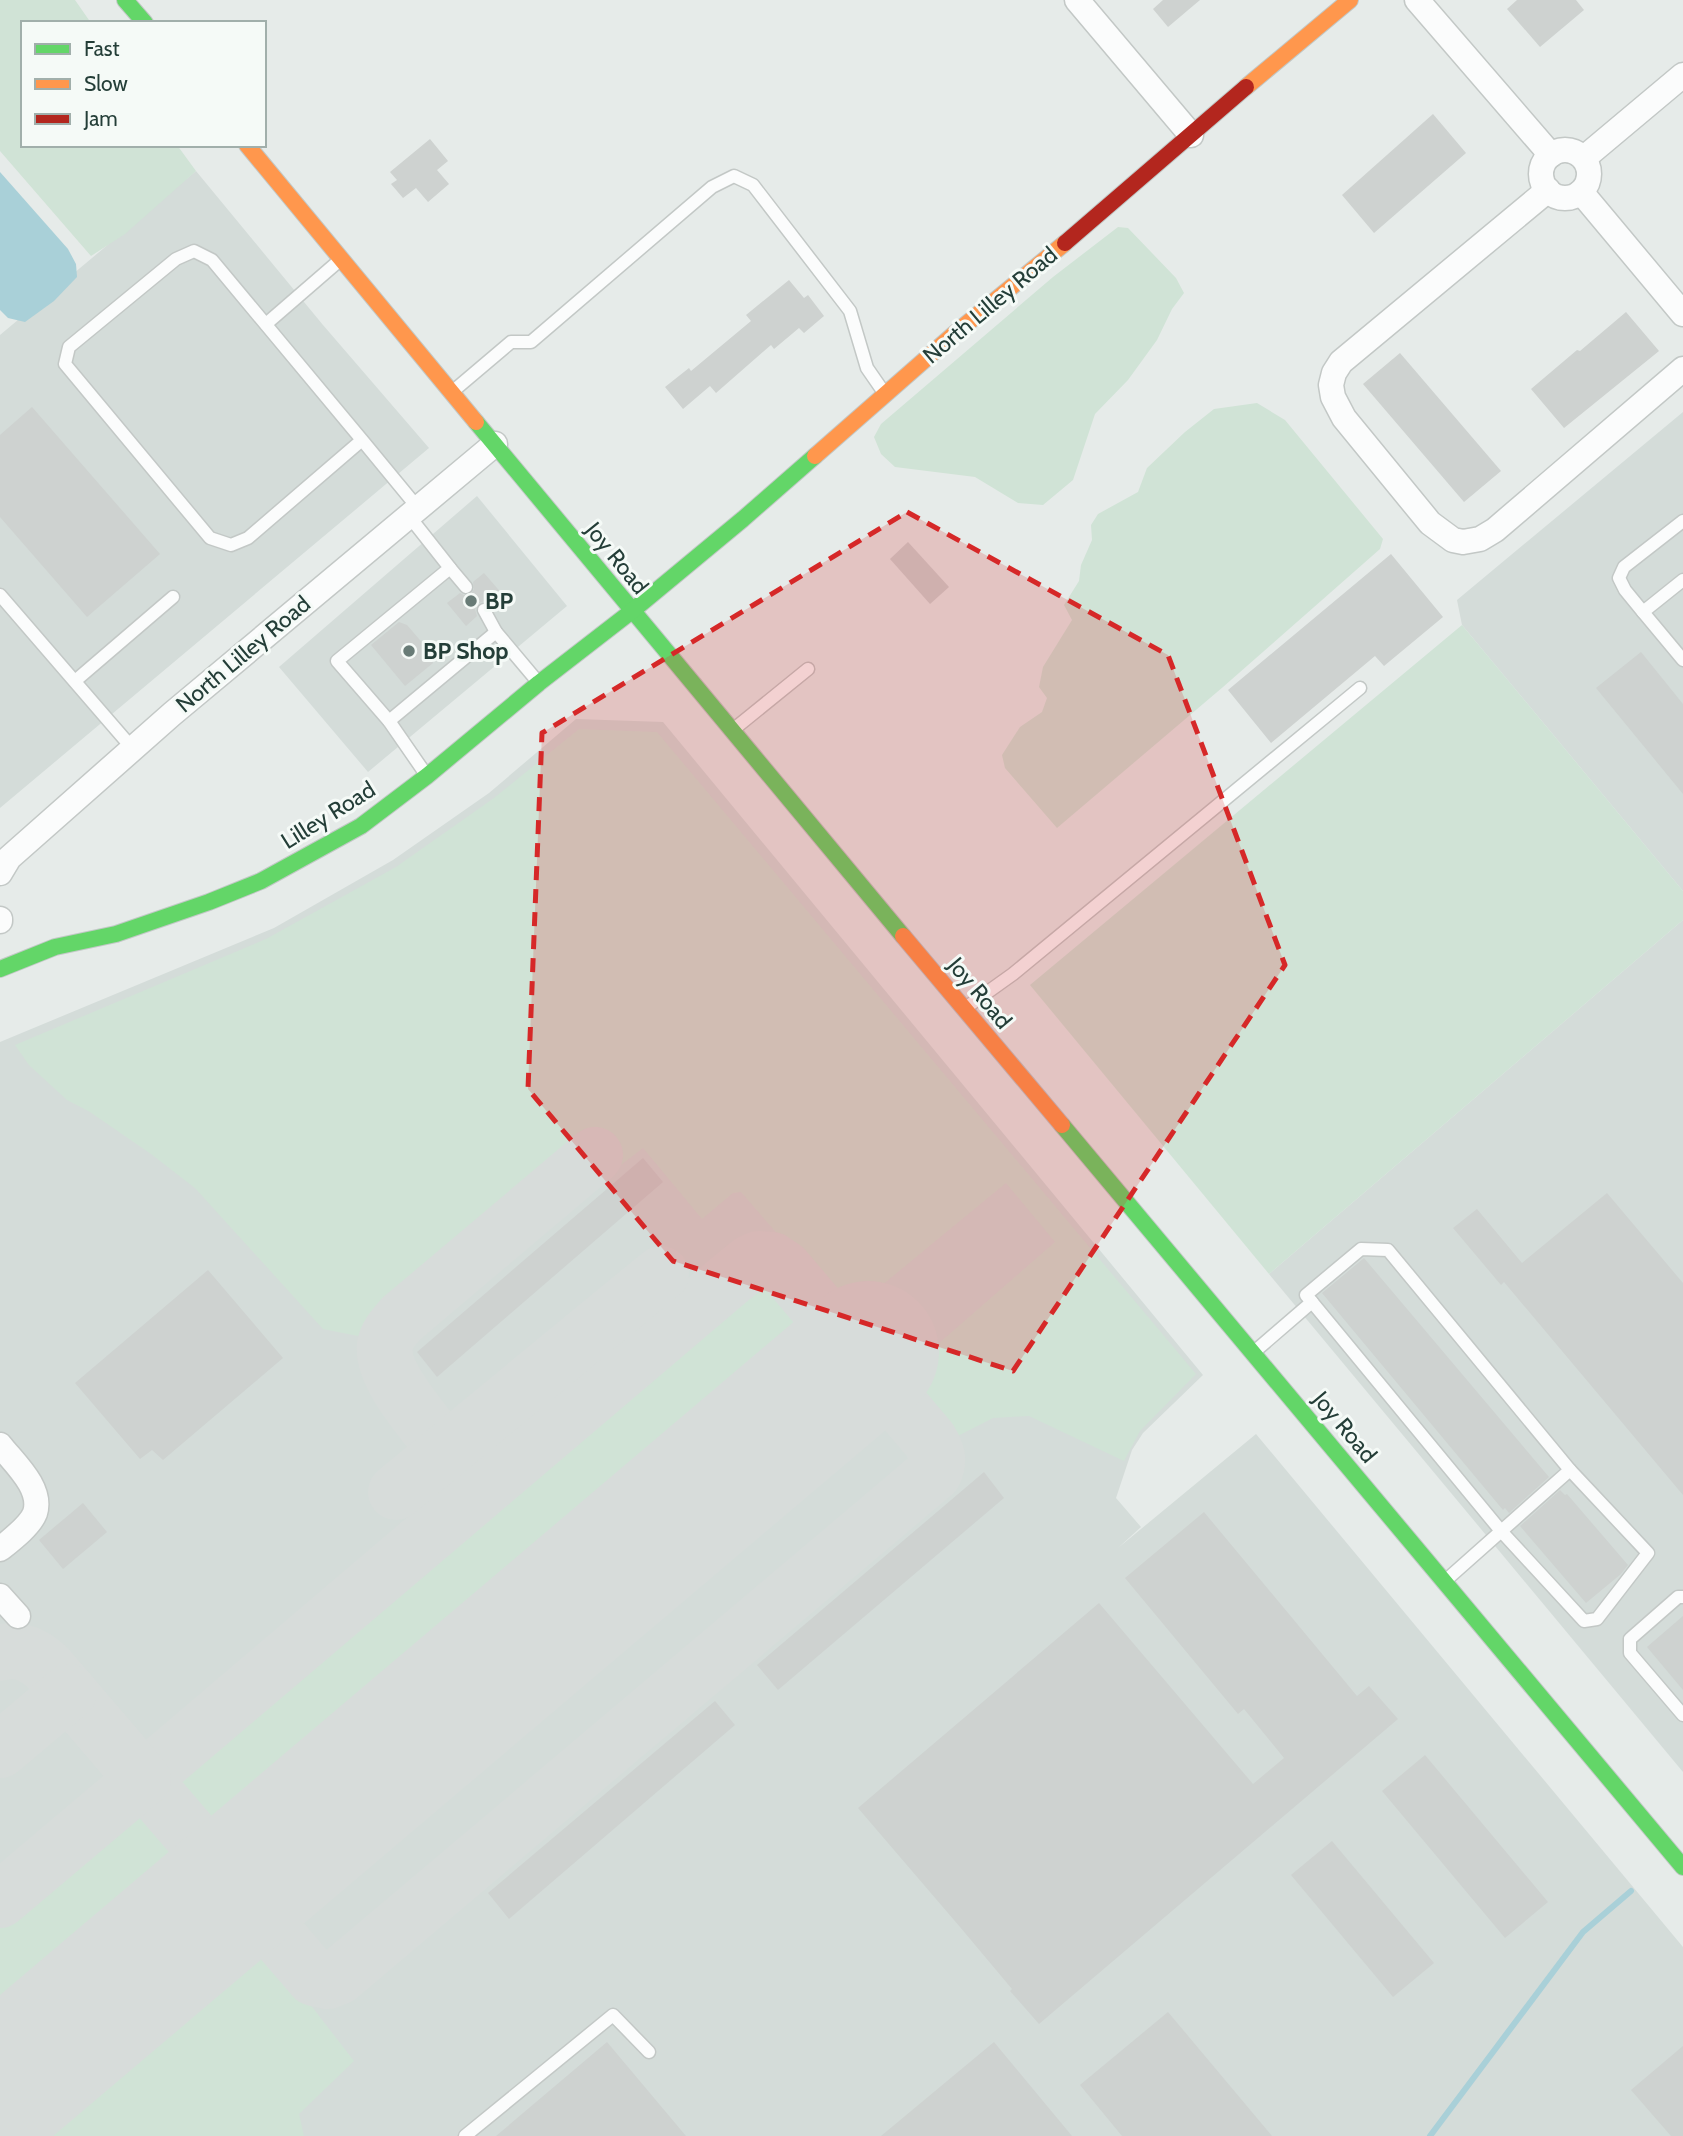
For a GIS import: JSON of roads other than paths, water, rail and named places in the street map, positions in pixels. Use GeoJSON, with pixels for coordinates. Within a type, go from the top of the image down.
{"type":"FeatureCollection","features":[{"type":"Feature","properties":{"kind":"street"},"geometry":{"type":"LineString","coordinates":[[125,0],[143,21]]}},
{"type":"Feature","properties":{"kind":"street"},"geometry":{"type":"LineString","coordinates":[[1077,0],[1191,135]]}},
{"type":"Feature","properties":{"kind":"street","name":"North Lilley Road"},"geometry":{"type":"LineString","coordinates":[[632,611],[743,519],[953,335],[1350,0]]}},
{"type":"Feature","properties":{"kind":"street"},"geometry":{"type":"LineString","coordinates":[[1417,0],[1551,155]]}},
{"type":"Feature","properties":{"kind":"street"},"geometry":{"type":"LineString","coordinates":[[1584,158],[1683,75]]}},
{"type":"Feature","properties":{"kind":"street","name":"Joy Road"},"geometry":{"type":"LineString","coordinates":[[249,147],[731,731],[1683,1867]]}},
{"type":"Feature","properties":{"kind":"street"},"geometry":{"type":"LineString","coordinates":[[1564,150],[1578,153],[1584,158],[1589,172],[1586,186],[1581,192],[1575,196],[1560,197],[1548,190],[1542,175],[1546,160],[1551,155],[1564,150]]}},
{"type":"Feature","properties":{"kind":"street"},"geometry":{"type":"LineString","coordinates":[[1548,190],[1341,362],[1331,385],[1333,397],[1344,418],[1430,523],[1453,540],[1463,542],[1480,539],[1495,530],[1683,369]]}},
{"type":"Feature","properties":{"kind":"street"},"geometry":{"type":"LineString","coordinates":[[1581,192],[1683,314]]}},
{"type":"Feature","properties":{"kind":"street","name":"North Lilley Road"},"geometry":{"type":"LineString","coordinates":[[0,873],[9,858],[133,748],[495,444]]}},
{"type":"Feature","properties":{"kind":"street","name":"Lilley Road"},"geometry":{"type":"LineString","coordinates":[[0,969],[55,947],[116,934],[209,902],[261,881],[324,848],[361,826],[427,776],[539,683],[632,611]]}},
{"type":"Feature","properties":{"kind":"street"},"geometry":{"type":"LineString","coordinates":[[0,1445],[28,1480],[35,1497],[35,1514],[20,1533],[0,1549]]}},
{"type":"Feature","properties":{"kind":"street"},"geometry":{"type":"LineString","coordinates":[[0,1596],[18,1616]]}},
{"type":"Feature","properties":{"kind":"lane"},"geometry":{"type":"LineString","coordinates":[[452,392],[510,342],[531,342],[712,187],[734,176],[753,185],[850,311],[867,368],[885,394]]}},
{"type":"Feature","properties":{"kind":"lane"},"geometry":{"type":"LineString","coordinates":[[362,440],[248,538],[231,545],[210,538],[65,364],[69,348],[176,259],[194,251],[212,260],[362,440],[466,587]]}},
{"type":"Feature","properties":{"kind":"lane"},"geometry":{"type":"LineString","coordinates":[[266,324],[340,260]]}},
{"type":"Feature","properties":{"kind":"lane"},"geometry":{"type":"LineString","coordinates":[[1683,521],[1624,567],[1619,578],[1625,590],[1683,660]]}},
{"type":"Feature","properties":{"kind":"lane"},"geometry":{"type":"LineString","coordinates":[[427,776],[389,720],[337,661],[450,568]]}},
{"type":"Feature","properties":{"kind":"lane"},"geometry":{"type":"LineString","coordinates":[[1643,612],[1683,580]]}},
{"type":"Feature","properties":{"kind":"lane"},"geometry":{"type":"LineString","coordinates":[[0,595],[133,748]]}},
{"type":"Feature","properties":{"kind":"lane"},"geometry":{"type":"LineString","coordinates":[[75,681],[173,597]]}},
{"type":"Feature","properties":{"kind":"lane"},"geometry":{"type":"LineString","coordinates":[[484,610],[496,632],[539,683]]}},
{"type":"Feature","properties":{"kind":"lane"},"geometry":{"type":"LineString","coordinates":[[389,720],[496,632]]}},
{"type":"Feature","properties":{"kind":"lane"},"geometry":{"type":"LineString","coordinates":[[731,731],[808,669]]}},
{"type":"Feature","properties":{"kind":"lane"},"geometry":{"type":"LineString","coordinates":[[964,1009],[1013,974],[1360,688]]}},
{"type":"Feature","properties":{"kind":"lane"},"geometry":{"type":"LineString","coordinates":[[1361,1250],[1388,1250],[1570,1470],[1648,1553],[1597,1619],[1584,1621],[1501,1531],[1306,1295],[1361,1250]]}},
{"type":"Feature","properties":{"kind":"lane"},"geometry":{"type":"LineString","coordinates":[[1253,1353],[1312,1302]]}},
{"type":"Feature","properties":{"kind":"lane"},"geometry":{"type":"LineString","coordinates":[[1445,1581],[1570,1470]]}},
{"type":"Feature","properties":{"kind":"lane"},"geometry":{"type":"LineString","coordinates":[[1683,1597],[1678,1597],[1630,1639],[1630,1653],[1683,1715]]}},
{"type":"Feature","properties":{"kind":"lane"},"geometry":{"type":"LineString","coordinates":[[466,2136],[613,2015],[649,2052]]}},
{"type":"Feature","properties":{"kind":"water"},"geometry":{"type":"Polygon","coordinates":[[[0,172],[68,249],[76,264],[77,277],[54,301],[25,322],[8,318],[0,310],[0,172]]]}},
{"type":"Feature","properties":{"kind":"waterway"},"geometry":{"type":"LineString","coordinates":[[1430,2136],[1583,1932],[1631,1891]]}},
{"type":"Feature","properties":{"kind":"place","name":"BP"},"geometry":{"type":"Point","coordinates":[471,601]}},
{"type":"Feature","properties":{"kind":"place","name":"BP Shop"},"geometry":{"type":"Point","coordinates":[409,651]}}]}
